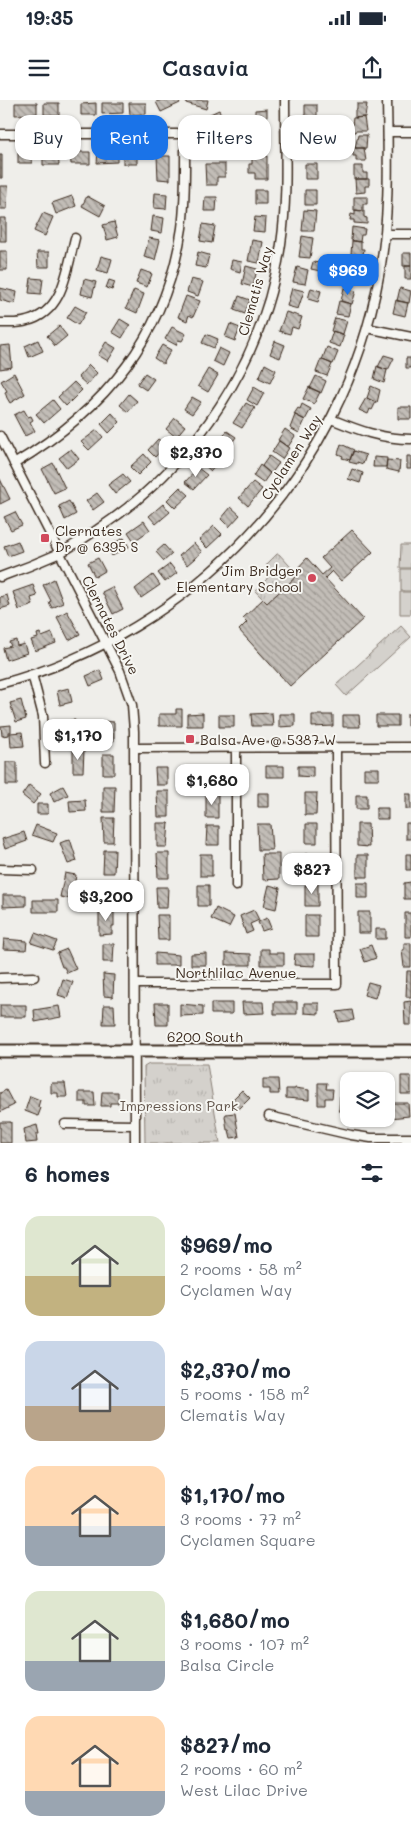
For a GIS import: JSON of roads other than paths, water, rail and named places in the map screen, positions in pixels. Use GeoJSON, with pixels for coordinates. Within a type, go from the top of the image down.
{"type":"FeatureCollection","features":[{"type":"Feature","properties":{"kind":"main road","name":"6200 South"},"geometry":{"type":"LineString","coordinates":[[0,1051],[411,1051]]}},
{"type":"Feature","properties":{"kind":"street","name":"Clematis Way"},"geometry":{"type":"LineString","coordinates":[[0,577],[60,552],[112,520],[146,494],[188,450],[236,382],[261,325],[274,281],[281,245],[286,192],[285,100]]}},
{"type":"Feature","properties":{"kind":"street","name":"Cyclamen Way"},"geometry":{"type":"LineString","coordinates":[[0,684],[66,662],[134,628],[172,603],[208,575],[264,520],[312,453],[331,419],[351,374],[367,328],[377,286],[385,234],[388,188],[387,100]]}},
{"type":"Feature","properties":{"kind":"street"},"geometry":{"type":"LineString","coordinates":[[388,132],[411,132]]}},
{"type":"Feature","properties":{"kind":"street"},"geometry":{"type":"LineString","coordinates":[[0,134],[185,134],[184,202],[179,245],[167,289],[150,328],[117,378],[85,414],[57,436],[14,464]]}},
{"type":"Feature","properties":{"kind":"street"},"geometry":{"type":"LineString","coordinates":[[385,234],[411,234]]}},
{"type":"Feature","properties":{"kind":"street"},"geometry":{"type":"LineString","coordinates":[[0,323],[27,322],[40,316],[52,306],[63,287],[75,238]]}},
{"type":"Feature","properties":{"kind":"street"},"geometry":{"type":"LineString","coordinates":[[367,328],[411,337]]}},
{"type":"Feature","properties":{"kind":"street"},"geometry":{"type":"LineString","coordinates":[[331,419],[370,434],[390,438],[411,439]]}},
{"type":"Feature","properties":{"kind":"street","name":"Clernates Drive"},"geometry":{"type":"LineString","coordinates":[[0,436],[124,679],[130,697],[134,723],[135,1143]]}},
{"type":"Feature","properties":{"kind":"street"},"geometry":{"type":"LineString","coordinates":[[32,674],[43,716],[44,763]]}},
{"type":"Feature","properties":{"kind":"street"},"geometry":{"type":"LineString","coordinates":[[134,748],[411,748]]}},
{"type":"Feature","properties":{"kind":"street"},"geometry":{"type":"LineString","coordinates":[[236,748],[236,886]]}},
{"type":"Feature","properties":{"kind":"street","name":"Northlilac Avenue"},"geometry":{"type":"LineString","coordinates":[[135,984],[337,984],[336,748]]}},
{"type":"Feature","properties":{"kind":"street"},"geometry":{"type":"LineString","coordinates":[[0,869],[33,870]]}},
{"type":"Feature","properties":{"kind":"street"},"geometry":{"type":"LineString","coordinates":[[0,978],[34,977]]}},
{"type":"Feature","properties":{"kind":"street"},"geometry":{"type":"LineString","coordinates":[[270,1116],[351,1135],[371,1138],[411,1138]]}},
{"type":"Feature","properties":{"kind":"street"},"geometry":{"type":"LineString","coordinates":[[64,1124],[135,1125]]}},
{"type":"Feature","properties":{"kind":"place","name":"Clernates Dr @ 6395 S"},"geometry":{"type":"Point","coordinates":[45,538]}},
{"type":"Feature","properties":{"kind":"place","name":"Jim Bridger Elementary School"},"geometry":{"type":"Point","coordinates":[312,578]}},
{"type":"Feature","properties":{"kind":"place","name":"Balsa Ave @ 5387 W"},"geometry":{"type":"Point","coordinates":[190,739]}},
{"type":"Feature","properties":{"kind":"park label","name":"Impressions Park"},"geometry":{"type":"Point","coordinates":[179,1105]}}]}
